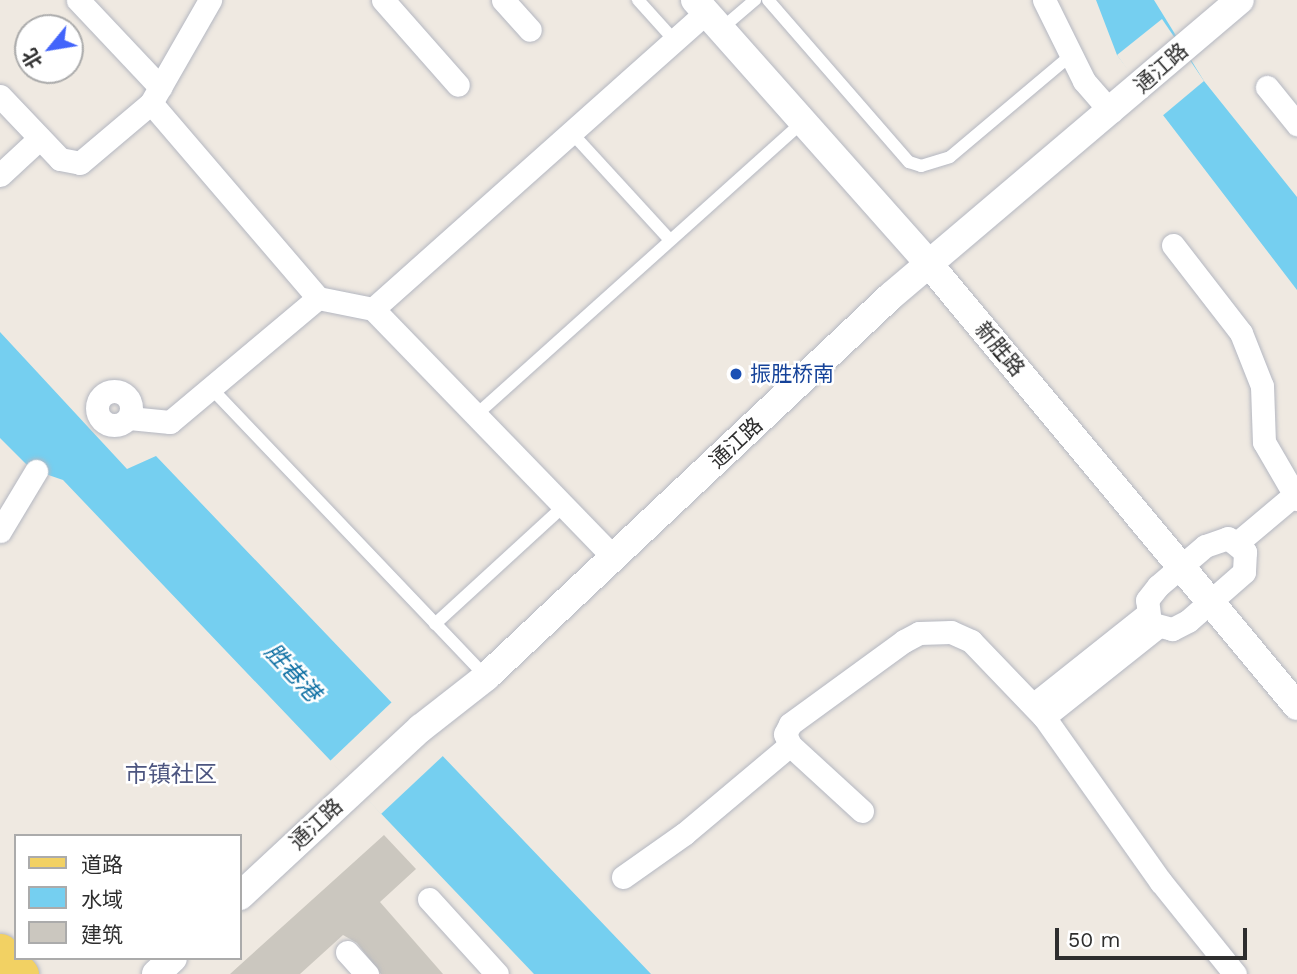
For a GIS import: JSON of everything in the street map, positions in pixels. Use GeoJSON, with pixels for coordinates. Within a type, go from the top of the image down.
{"type":"FeatureCollection","features":[{"type":"Feature","properties":{"kind":"main road"},"geometry":{"type":"LineString","coordinates":[[0,953],[20,974]]}},
{"type":"Feature","properties":{"kind":"street"},"geometry":{"type":"LineString","coordinates":[[78,0],[318,298],[373,309],[614,558]]}},
{"type":"Feature","properties":{"kind":"street"},"geometry":{"type":"LineString","coordinates":[[0,96],[61,159],[80,163],[156,95],[210,0]]}},
{"type":"Feature","properties":{"kind":"street"},"geometry":{"type":"LineString","coordinates":[[383,0],[458,85]]}},
{"type":"Feature","properties":{"kind":"street"},"geometry":{"type":"LineString","coordinates":[[503,0],[530,30]]}},
{"type":"Feature","properties":{"kind":"street"},"geometry":{"type":"LineString","coordinates":[[1044,0],[1084,81],[1111,111]]}},
{"type":"Feature","properties":{"kind":"street","name":"通江路"},"geometry":{"type":"LineString","coordinates":[[242,894],[421,728],[486,677],[929,264],[1240,0]]}},
{"type":"Feature","properties":{"kind":"street"},"geometry":{"type":"LineString","coordinates":[[373,309],[674,40],[707,14]]}},
{"type":"Feature","properties":{"kind":"street","name":"新胜路"},"geometry":{"type":"LineString","coordinates":[[707,14],[929,264],[1297,706]]}},
{"type":"Feature","properties":{"kind":"street"},"geometry":{"type":"LineString","coordinates":[[1267,87],[1297,124]]}},
{"type":"Feature","properties":{"kind":"street"},"geometry":{"type":"LineString","coordinates":[[0,175],[40,138]]}},
{"type":"Feature","properties":{"kind":"street"},"geometry":{"type":"LineString","coordinates":[[1173,245],[1241,333],[1262,386],[1264,442],[1296,500],[1241,547]]}},
{"type":"Feature","properties":{"kind":"street"},"geometry":{"type":"LineString","coordinates":[[129,418],[170,422],[318,298]]}},
{"type":"Feature","properties":{"kind":"street"},"geometry":{"type":"LineString","coordinates":[[0,531],[36,471]]}},
{"type":"Feature","properties":{"kind":"street"},"geometry":{"type":"LineString","coordinates":[[1151,622],[1147,600],[1181,567],[1218,538],[1241,547]]}},
{"type":"Feature","properties":{"kind":"street"},"geometry":{"type":"LineString","coordinates":[[1151,622],[1172,629],[1209,602],[1244,572],[1241,547]]}},
{"type":"Feature","properties":{"kind":"street"},"geometry":{"type":"LineString","coordinates":[[1038,711],[1151,622]]}},
{"type":"Feature","properties":{"kind":"street"},"geometry":{"type":"LineString","coordinates":[[862,811],[790,745],[785,734],[790,724],[919,633],[951,632],[971,641],[1038,711],[1161,882],[1235,974]]}},
{"type":"Feature","properties":{"kind":"street"},"geometry":{"type":"LineString","coordinates":[[623,877],[684,834],[790,745]]}},
{"type":"Feature","properties":{"kind":"street"},"geometry":{"type":"LineString","coordinates":[[429,899],[497,974]]}},
{"type":"Feature","properties":{"kind":"street"},"geometry":{"type":"LineString","coordinates":[[347,952],[368,974]]}},
{"type":"Feature","properties":{"kind":"lane"},"geometry":{"type":"LineString","coordinates":[[638,0],[674,40]]}},
{"type":"Feature","properties":{"kind":"lane"},"geometry":{"type":"LineString","coordinates":[[707,14],[755,0]]}},
{"type":"Feature","properties":{"kind":"lane"},"geometry":{"type":"LineString","coordinates":[[768,0],[909,162],[921,166],[950,157],[1071,55]]}},
{"type":"Feature","properties":{"kind":"lane"},"geometry":{"type":"LineString","coordinates":[[475,415],[668,238],[802,122]]}},
{"type":"Feature","properties":{"kind":"lane"},"geometry":{"type":"LineString","coordinates":[[571,132],[668,238]]}},
{"type":"Feature","properties":{"kind":"lane"},"geometry":{"type":"LineString","coordinates":[[211,388],[486,677]]}},
{"type":"Feature","properties":{"kind":"lane"},"geometry":{"type":"LineString","coordinates":[[435,624],[564,506]]}},
{"type":"Feature","properties":{"kind":"water"},"geometry":{"type":"Polygon","coordinates":[[[1096,0],[1154,0],[1204,81],[1297,197],[1297,290],[1117,55],[1096,0]]]}},
{"type":"Feature","properties":{"kind":"water","name":"胜巷港"},"geometry":{"type":"Polygon","coordinates":[[[0,332],[127,469],[156,456],[651,974],[534,974],[63,480],[31,469],[0,438],[0,332]]]}},
{"type":"Feature","properties":{"kind":"pier"},"geometry":{"type":"Polygon","coordinates":[[[1162,19],[1204,81],[1161,117],[1117,55],[1162,19]]]}},
{"type":"Feature","properties":{"kind":"pier"},"geometry":{"type":"Polygon","coordinates":[[[393,701],[445,754],[381,814],[330,761],[393,701]]]}},
{"type":"Feature","properties":{"kind":"building"},"geometry":{"type":"Polygon","coordinates":[[[384,835],[416,869],[380,902],[443,974],[381,974],[357,943],[343,935],[300,974],[230,974],[384,835]]]}},
{"type":"Feature","properties":{"kind":"place","name":"振胜桥南"},"geometry":{"type":"Point","coordinates":[736,374]}},
{"type":"Feature","properties":{"kind":"district","name":"市镇社区"},"geometry":{"type":"Point","coordinates":[171,775]}}]}
